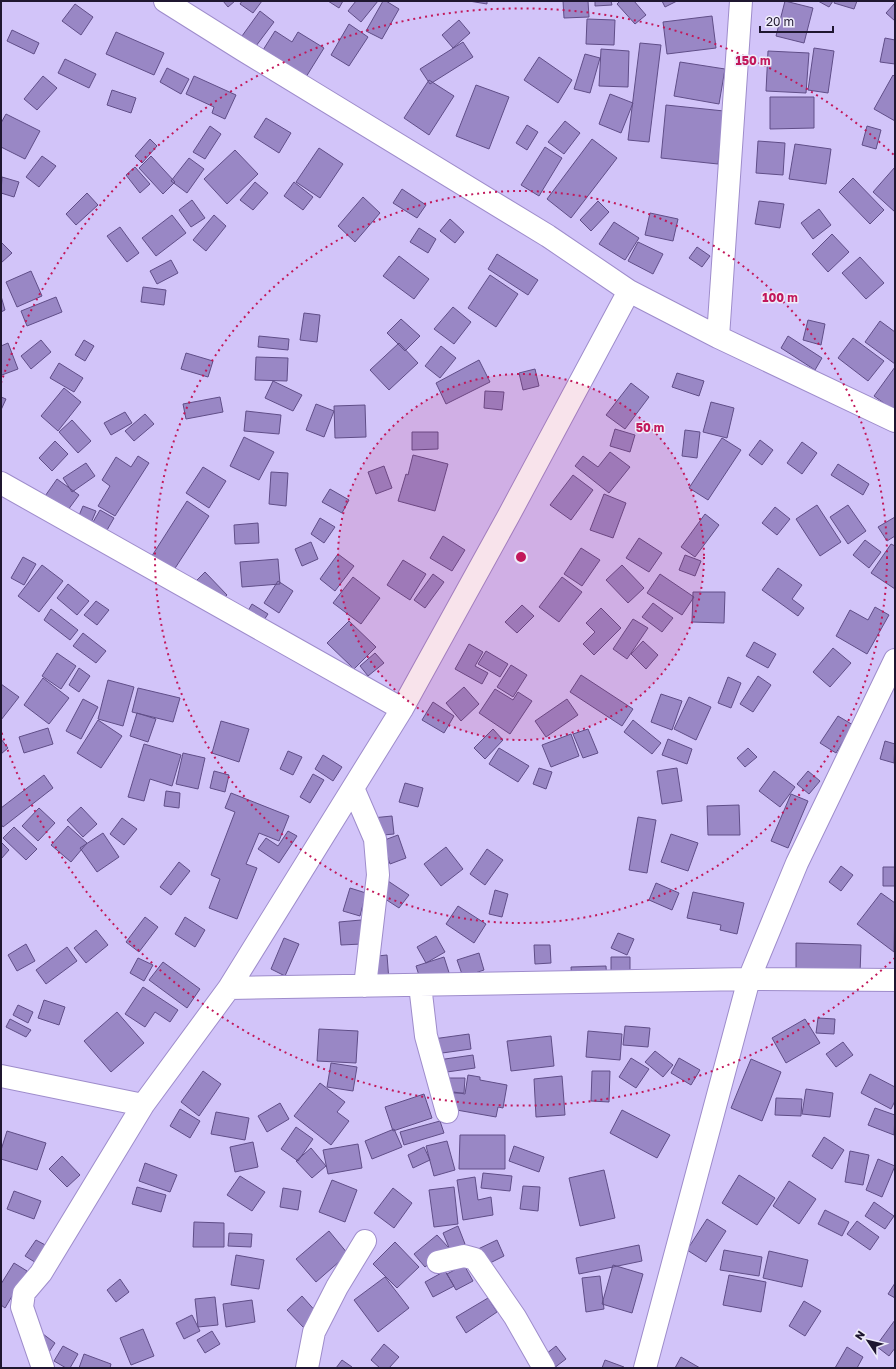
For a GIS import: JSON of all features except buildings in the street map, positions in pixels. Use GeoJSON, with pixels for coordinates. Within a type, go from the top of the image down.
{"type":"FeatureCollection","features":[{"type":"Feature","properties":{"kind":"street"},"geometry":{"type":"LineString","coordinates":[[165,1],[548,236],[629,291],[718,337],[895,421]]}},
{"type":"Feature","properties":{"kind":"street"},"geometry":{"type":"LineString","coordinates":[[718,337],[742,1]]}},
{"type":"Feature","properties":{"kind":"street"},"geometry":{"type":"LineString","coordinates":[[43,1368],[22,1307],[24,1294],[41,1273],[143,1105],[229,988],[402,709],[510,515],[629,291]]}},
{"type":"Feature","properties":{"kind":"street"},"geometry":{"type":"LineString","coordinates":[[1,483],[402,709]]}},
{"type":"Feature","properties":{"kind":"street"},"geometry":{"type":"LineString","coordinates":[[645,1368],[749,979],[797,863],[895,660]]}},
{"type":"Feature","properties":{"kind":"street"},"geometry":{"type":"LineString","coordinates":[[353,788],[375,839],[378,875],[365,986]]}},
{"type":"Feature","properties":{"kind":"street"},"geometry":{"type":"LineString","coordinates":[[229,988],[749,979],[895,980]]}},
{"type":"Feature","properties":{"kind":"street"},"geometry":{"type":"LineString","coordinates":[[420,985],[426,1036],[447,1112]]}},
{"type":"Feature","properties":{"kind":"street"},"geometry":{"type":"LineString","coordinates":[[1,1076],[143,1105]]}},
{"type":"Feature","properties":{"kind":"street"},"geometry":{"type":"LineString","coordinates":[[307,1368],[314,1332],[337,1287],[365,1241]]}},
{"type":"Feature","properties":{"kind":"street"},"geometry":{"type":"LineString","coordinates":[[438,1262],[464,1256],[475,1259],[515,1318],[544,1368]]}}]}
